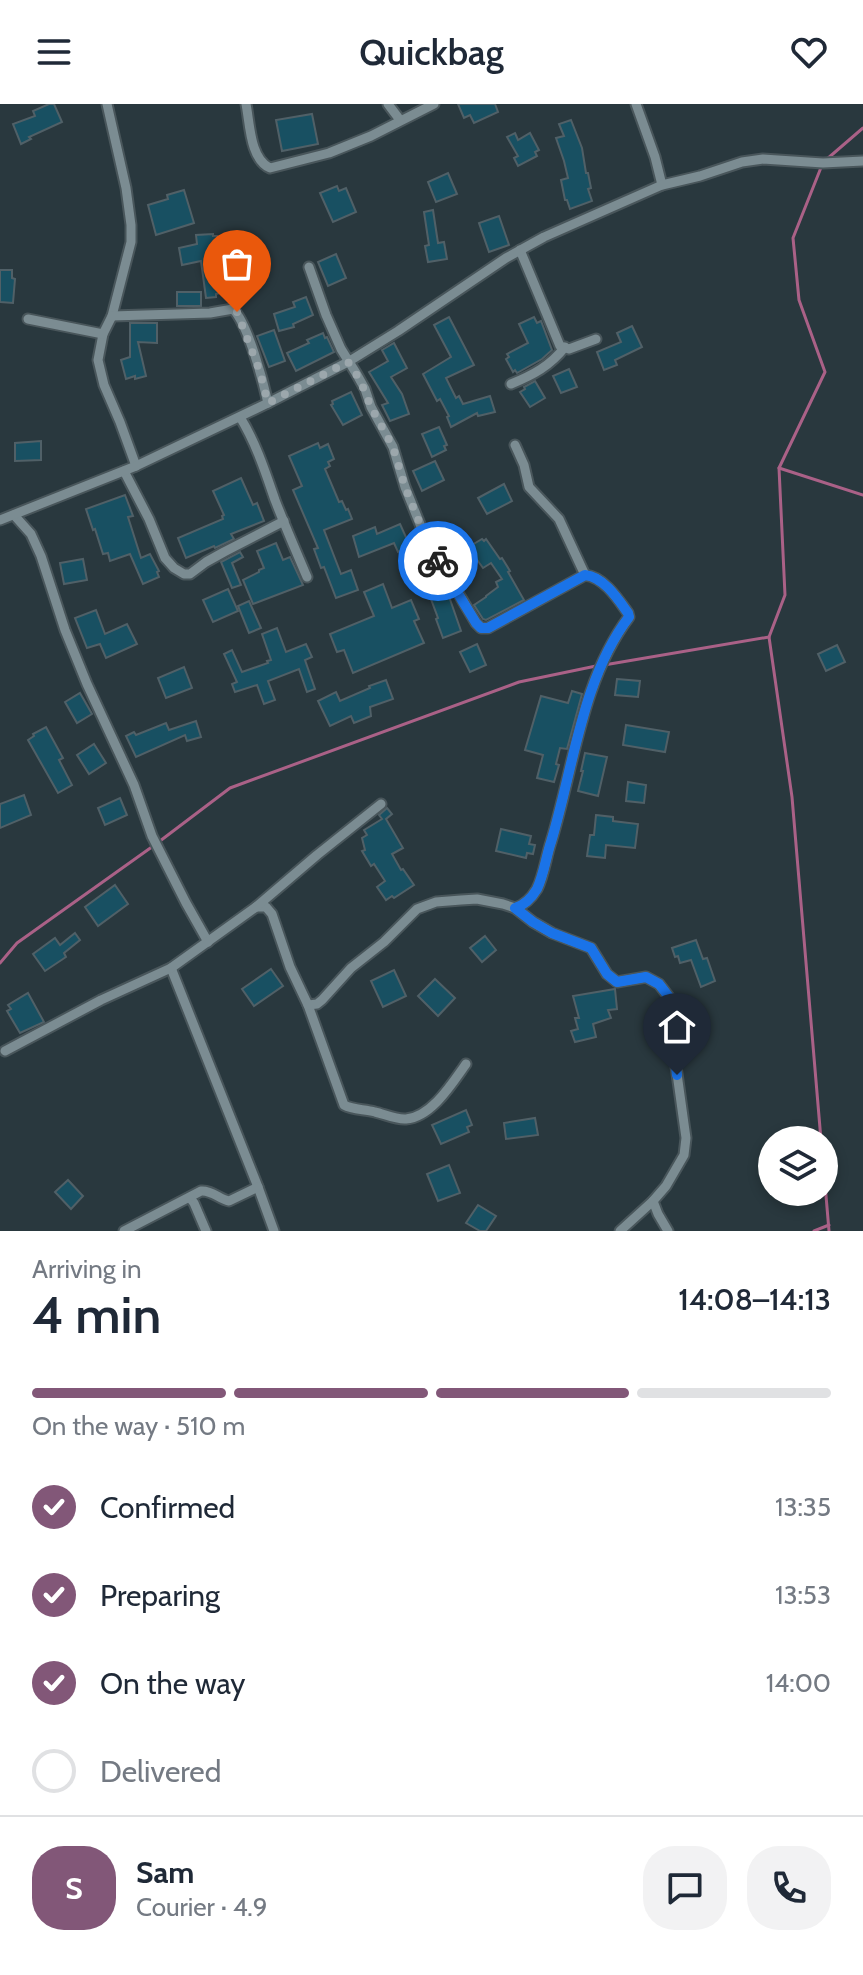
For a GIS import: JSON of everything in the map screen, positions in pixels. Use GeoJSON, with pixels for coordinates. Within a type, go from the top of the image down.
{"type":"FeatureCollection","features":[{"type":"Feature","properties":{"kind":"street"},"geometry":{"type":"LineString","coordinates":[[107,104],[126,188],[131,242],[98,360],[136,466]]}},
{"type":"Feature","properties":{"kind":"street"},"geometry":{"type":"LineString","coordinates":[[246,104],[256,154],[260,162],[270,168],[329,153],[434,104]]}},
{"type":"Feature","properties":{"kind":"street"},"geometry":{"type":"LineString","coordinates":[[388,104],[400,120]]}},
{"type":"Feature","properties":{"kind":"street"},"geometry":{"type":"LineString","coordinates":[[636,104],[662,185]]}},
{"type":"Feature","properties":{"kind":"street"},"geometry":{"type":"LineString","coordinates":[[0,520],[136,466],[268,403],[348,362],[520,250],[571,224],[662,185],[763,159],[823,163],[863,161]]}},
{"type":"Feature","properties":{"kind":"street"},"geometry":{"type":"LineString","coordinates":[[520,250],[560,346],[569,349],[596,339]]}},
{"type":"Feature","properties":{"kind":"street"},"geometry":{"type":"LineString","coordinates":[[309,267],[326,315],[393,447],[426,539],[476,623],[481,628],[488,628],[585,575],[593,576],[602,583],[628,613],[629,617],[602,665],[586,707],[537,888],[525,905],[515,908]]}},
{"type":"Feature","properties":{"kind":"street"},"geometry":{"type":"LineString","coordinates":[[112,316],[210,313],[233,309],[242,321],[268,403]]}},
{"type":"Feature","properties":{"kind":"street"},"geometry":{"type":"LineString","coordinates":[[28,319],[103,334]]}},
{"type":"Feature","properties":{"kind":"street"},"geometry":{"type":"LineString","coordinates":[[511,384],[535,374],[555,360],[565,347]]}},
{"type":"Feature","properties":{"kind":"street"},"geometry":{"type":"LineString","coordinates":[[240,417],[261,457],[307,577]]}},
{"type":"Feature","properties":{"kind":"street"},"geometry":{"type":"LineString","coordinates":[[515,445],[529,487],[559,519],[585,575]]}},
{"type":"Feature","properties":{"kind":"street"},"geometry":{"type":"LineString","coordinates":[[124,471],[165,558],[184,574],[190,574],[215,557],[284,521]]}},
{"type":"Feature","properties":{"kind":"street"},"geometry":{"type":"LineString","coordinates":[[14,515],[31,534],[41,556],[65,630],[134,785],[152,836],[208,942]]}},
{"type":"Feature","properties":{"kind":"street"},"geometry":{"type":"LineString","coordinates":[[5,1051],[101,1000],[171,968],[256,907],[381,804]]}},
{"type":"Feature","properties":{"kind":"street"},"geometry":{"type":"LineString","coordinates":[[308,1005],[322,1000],[351,968],[384,942],[417,909],[426,904],[477,899],[515,908],[552,933],[591,948],[607,974],[617,982],[646,977],[659,984],[669,997],[676,1015],[673,1045],[686,1138],[684,1155],[666,1186],[620,1231]]}},
{"type":"Feature","properties":{"kind":"street"},"geometry":{"type":"LineString","coordinates":[[256,907],[266,907],[272,914],[344,1105],[406,1119],[422,1113],[441,1099],[466,1064]]}},
{"type":"Feature","properties":{"kind":"street"},"geometry":{"type":"LineString","coordinates":[[171,968],[274,1231]]}},
{"type":"Feature","properties":{"kind":"street"},"geometry":{"type":"LineString","coordinates":[[124,1231],[201,1191],[229,1201],[258,1187]]}},
{"type":"Feature","properties":{"kind":"street"},"geometry":{"type":"LineString","coordinates":[[190,1198],[206,1231]]}},
{"type":"Feature","properties":{"kind":"street"},"geometry":{"type":"LineString","coordinates":[[653,1201],[668,1231]]}},
{"type":"Feature","properties":{"kind":"building"},"geometry":{"type":"Polygon","coordinates":[[[54,104],[62,122],[21,144],[13,124],[35,116],[33,111],[54,104]]]}},
{"type":"Feature","properties":{"kind":"building"},"geometry":{"type":"Polygon","coordinates":[[[458,104],[495,104],[498,112],[474,123],[470,115],[464,118],[458,104]]]}},
{"type":"Feature","properties":{"kind":"building"},"geometry":{"type":"Polygon","coordinates":[[[312,114],[318,144],[282,151],[276,120],[312,114]]]}},
{"type":"Feature","properties":{"kind":"building"},"geometry":{"type":"Polygon","coordinates":[[[571,120],[582,148],[592,201],[570,209],[561,180],[568,178],[556,138],[564,136],[559,124],[571,120]]]}},
{"type":"Feature","properties":{"kind":"building"},"geometry":{"type":"Polygon","coordinates":[[[515,133],[518,140],[530,133],[539,150],[535,152],[537,156],[518,166],[514,158],[518,156],[507,137],[515,133]]]}},
{"type":"Feature","properties":{"kind":"building"},"geometry":{"type":"Polygon","coordinates":[[[448,173],[457,194],[436,202],[428,182],[448,173]]]}},
{"type":"Feature","properties":{"kind":"building"},"geometry":{"type":"Polygon","coordinates":[[[337,186],[339,191],[346,188],[356,212],[333,222],[320,193],[337,186]]]}},
{"type":"Feature","properties":{"kind":"building"},"geometry":{"type":"Polygon","coordinates":[[[184,190],[194,223],[156,235],[148,205],[184,190]]]}},
{"type":"Feature","properties":{"kind":"building"},"geometry":{"type":"Polygon","coordinates":[[[433,210],[438,243],[444,242],[447,259],[428,262],[424,212],[433,210]]]}},
{"type":"Feature","properties":{"kind":"building"},"geometry":{"type":"Polygon","coordinates":[[[499,216],[509,245],[489,252],[479,223],[499,216]]]}},
{"type":"Feature","properties":{"kind":"building"},"geometry":{"type":"Polygon","coordinates":[[[196,235],[217,236],[220,261],[224,261],[228,290],[220,291],[216,297],[206,298],[201,261],[182,265],[179,248],[197,244],[196,235]]]}},
{"type":"Feature","properties":{"kind":"building"},"geometry":{"type":"Polygon","coordinates":[[[336,254],[346,278],[328,286],[318,262],[336,254]]]}},
{"type":"Feature","properties":{"kind":"building"},"geometry":{"type":"Polygon","coordinates":[[[0,270],[12,270],[12,278],[15,279],[13,303],[0,302],[0,270]]]}},
{"type":"Feature","properties":{"kind":"building"},"geometry":{"type":"Polygon","coordinates":[[[177,292],[201,292],[201,306],[177,306],[177,292]]]}},
{"type":"Feature","properties":{"kind":"building"},"geometry":{"type":"Polygon","coordinates":[[[306,297],[313,315],[293,324],[294,327],[279,331],[274,314],[295,307],[293,302],[306,297]]]}},
{"type":"Feature","properties":{"kind":"building"},"geometry":{"type":"Polygon","coordinates":[[[449,317],[474,365],[446,378],[456,398],[459,396],[463,404],[490,396],[495,412],[478,416],[477,413],[451,427],[449,416],[423,374],[451,357],[434,325],[449,317]]]}},
{"type":"Feature","properties":{"kind":"building"},"geometry":{"type":"Polygon","coordinates":[[[534,317],[537,323],[541,321],[552,350],[542,359],[517,373],[515,370],[513,372],[506,359],[509,357],[507,354],[528,343],[519,324],[534,317]]]}},
{"type":"Feature","properties":{"kind":"building"},"geometry":{"type":"Polygon","coordinates":[[[130,323],[157,323],[157,343],[138,342],[146,376],[135,379],[135,376],[126,379],[121,360],[130,357],[130,323]]]}},
{"type":"Feature","properties":{"kind":"building"},"geometry":{"type":"Polygon","coordinates":[[[632,326],[642,347],[615,360],[617,365],[604,370],[597,352],[621,342],[617,333],[632,326]]]}},
{"type":"Feature","properties":{"kind":"building"},"geometry":{"type":"Polygon","coordinates":[[[274,330],[285,361],[269,367],[257,336],[274,330]]]}},
{"type":"Feature","properties":{"kind":"building"},"geometry":{"type":"Polygon","coordinates":[[[323,333],[334,352],[296,371],[287,353],[323,333]]]}},
{"type":"Feature","properties":{"kind":"building"},"geometry":{"type":"Polygon","coordinates":[[[394,343],[407,368],[391,377],[402,394],[409,414],[390,421],[382,405],[388,403],[369,372],[388,361],[382,350],[394,343]]]}},
{"type":"Feature","properties":{"kind":"building"},"geometry":{"type":"Polygon","coordinates":[[[569,369],[577,387],[561,393],[553,376],[569,369]]]}},
{"type":"Feature","properties":{"kind":"building"},"geometry":{"type":"Polygon","coordinates":[[[535,381],[545,398],[530,407],[520,392],[535,381]]]}},
{"type":"Feature","properties":{"kind":"building"},"geometry":{"type":"Polygon","coordinates":[[[351,392],[362,415],[343,425],[331,405],[332,401],[351,392]]]}},
{"type":"Feature","properties":{"kind":"building"},"geometry":{"type":"Polygon","coordinates":[[[439,427],[447,445],[444,446],[446,450],[432,457],[422,434],[439,427]]]}},
{"type":"Feature","properties":{"kind":"building"},"geometry":{"type":"Polygon","coordinates":[[[41,441],[41,460],[15,461],[15,443],[41,441]]]}},
{"type":"Feature","properties":{"kind":"building"},"geometry":{"type":"Polygon","coordinates":[[[318,443],[320,448],[328,444],[334,459],[328,462],[330,466],[325,469],[339,502],[342,501],[352,519],[324,530],[341,574],[351,570],[358,590],[336,598],[324,567],[321,568],[314,549],[318,548],[293,490],[302,486],[289,456],[318,443]]]}},
{"type":"Feature","properties":{"kind":"building"},"geometry":{"type":"Polygon","coordinates":[[[435,461],[444,480],[422,491],[413,471],[435,461]]]}},
{"type":"Feature","properties":{"kind":"building"},"geometry":{"type":"Polygon","coordinates":[[[241,478],[264,521],[231,534],[234,539],[186,558],[178,538],[223,519],[213,491],[241,478]]]}},
{"type":"Feature","properties":{"kind":"building"},"geometry":{"type":"Polygon","coordinates":[[[504,484],[512,501],[487,514],[478,498],[504,484]]]}},
{"type":"Feature","properties":{"kind":"building"},"geometry":{"type":"Polygon","coordinates":[[[125,495],[133,516],[128,517],[141,558],[150,554],[159,571],[159,577],[143,584],[130,554],[110,561],[108,553],[103,554],[86,509],[125,495]]]}},
{"type":"Feature","properties":{"kind":"building"},"geometry":{"type":"Polygon","coordinates":[[[400,524],[410,546],[398,552],[394,543],[359,557],[353,536],[375,527],[377,534],[400,524]]]}},
{"type":"Feature","properties":{"kind":"building"},"geometry":{"type":"Polygon","coordinates":[[[486,539],[502,558],[524,600],[486,620],[474,605],[498,587],[496,582],[502,579],[491,563],[483,568],[470,550],[486,539]]]}},
{"type":"Feature","properties":{"kind":"building"},"geometry":{"type":"Polygon","coordinates":[[[276,543],[283,560],[290,557],[303,585],[253,604],[243,580],[264,568],[257,551],[276,543]]]}},
{"type":"Feature","properties":{"kind":"building"},"geometry":{"type":"Polygon","coordinates":[[[240,552],[243,557],[232,563],[241,585],[232,588],[221,562],[240,552]]]}},
{"type":"Feature","properties":{"kind":"building"},"geometry":{"type":"Polygon","coordinates":[[[83,559],[87,580],[64,584],[60,563],[83,559]]]}},
{"type":"Feature","properties":{"kind":"building"},"geometry":{"type":"Polygon","coordinates":[[[383,584],[392,608],[411,600],[419,619],[414,621],[424,643],[353,673],[344,650],[337,652],[330,634],[374,616],[364,592],[383,584]]]}},
{"type":"Feature","properties":{"kind":"building"},"geometry":{"type":"Polygon","coordinates":[[[445,585],[461,631],[443,638],[428,591],[445,585]]]}},
{"type":"Feature","properties":{"kind":"building"},"geometry":{"type":"Polygon","coordinates":[[[228,589],[238,611],[213,622],[203,600],[228,589]]]}},
{"type":"Feature","properties":{"kind":"building"},"geometry":{"type":"Polygon","coordinates":[[[249,601],[261,628],[249,633],[238,606],[249,601]]]}},
{"type":"Feature","properties":{"kind":"building"},"geometry":{"type":"Polygon","coordinates":[[[96,610],[105,634],[127,624],[137,644],[106,658],[100,644],[87,648],[75,618],[96,610]]]}},
{"type":"Feature","properties":{"kind":"building"},"geometry":{"type":"Polygon","coordinates":[[[277,628],[286,652],[306,644],[312,657],[305,660],[315,689],[307,692],[299,669],[268,681],[275,700],[264,704],[257,685],[235,692],[232,684],[237,682],[224,654],[232,650],[242,672],[268,663],[271,660],[262,634],[277,628]]]}},
{"type":"Feature","properties":{"kind":"building"},"geometry":{"type":"Polygon","coordinates":[[[477,644],[486,665],[470,672],[460,652],[477,644]]]}},
{"type":"Feature","properties":{"kind":"building"},"geometry":{"type":"Polygon","coordinates":[[[837,645],[845,662],[826,671],[818,654],[837,645]]]}},
{"type":"Feature","properties":{"kind":"building"},"geometry":{"type":"Polygon","coordinates":[[[184,667],[192,688],[166,698],[158,678],[184,667]]]}},
{"type":"Feature","properties":{"kind":"building"},"geometry":{"type":"Polygon","coordinates":[[[617,679],[640,681],[638,697],[615,695],[617,679]]]}},
{"type":"Feature","properties":{"kind":"building"},"geometry":{"type":"Polygon","coordinates":[[[386,680],[393,699],[370,707],[371,716],[354,723],[351,716],[330,726],[318,701],[336,692],[340,701],[386,680]]]}},
{"type":"Feature","properties":{"kind":"building"},"geometry":{"type":"Polygon","coordinates":[[[572,691],[582,694],[567,749],[560,748],[554,782],[537,778],[543,755],[525,750],[541,696],[568,703],[572,691]]]}},
{"type":"Feature","properties":{"kind":"building"},"geometry":{"type":"Polygon","coordinates":[[[80,693],[92,714],[77,723],[65,702],[80,693]]]}},
{"type":"Feature","properties":{"kind":"building"},"geometry":{"type":"Polygon","coordinates":[[[196,721],[201,737],[187,741],[185,735],[136,757],[126,736],[166,723],[169,730],[196,721]]]}},
{"type":"Feature","properties":{"kind":"building"},"geometry":{"type":"Polygon","coordinates":[[[626,725],[669,732],[665,752],[623,745],[626,725]]]}},
{"type":"Feature","properties":{"kind":"building"},"geometry":{"type":"Polygon","coordinates":[[[46,727],[63,758],[59,760],[72,785],[58,793],[28,740],[46,727]]]}},
{"type":"Feature","properties":{"kind":"building"},"geometry":{"type":"Polygon","coordinates":[[[94,744],[106,763],[89,774],[77,755],[94,744]]]}},
{"type":"Feature","properties":{"kind":"building"},"geometry":{"type":"Polygon","coordinates":[[[585,753],[607,757],[598,796],[578,791],[585,753]]]}},
{"type":"Feature","properties":{"kind":"building"},"geometry":{"type":"Polygon","coordinates":[[[628,782],[646,785],[644,803],[626,801],[628,782]]]}},
{"type":"Feature","properties":{"kind":"building"},"geometry":{"type":"Polygon","coordinates":[[[24,795],[31,815],[0,828],[0,804],[24,795]]]}},
{"type":"Feature","properties":{"kind":"building"},"geometry":{"type":"Polygon","coordinates":[[[120,798],[127,815],[105,825],[98,808],[120,798]]]}},
{"type":"Feature","properties":{"kind":"building"},"geometry":{"type":"Polygon","coordinates":[[[387,808],[392,814],[386,819],[403,848],[392,854],[414,885],[386,900],[377,887],[385,881],[362,851],[365,850],[362,838],[367,835],[364,830],[382,819],[379,815],[387,808]]]}},
{"type":"Feature","properties":{"kind":"building"},"geometry":{"type":"Polygon","coordinates":[[[596,815],[638,824],[635,848],[606,845],[605,858],[587,856],[596,815]]]}},
{"type":"Feature","properties":{"kind":"building"},"geometry":{"type":"Polygon","coordinates":[[[501,829],[531,836],[529,844],[535,845],[533,854],[527,853],[526,858],[496,851],[501,829]]]}},
{"type":"Feature","properties":{"kind":"building"},"geometry":{"type":"Polygon","coordinates":[[[115,885],[128,904],[98,926],[85,907],[115,885]]]}},
{"type":"Feature","properties":{"kind":"building"},"geometry":{"type":"Polygon","coordinates":[[[75,933],[80,940],[64,953],[66,957],[45,971],[33,954],[55,938],[60,945],[75,933]]]}},
{"type":"Feature","properties":{"kind":"building"},"geometry":{"type":"Polygon","coordinates":[[[485,936],[496,950],[482,962],[470,948],[485,936]]]}},
{"type":"Feature","properties":{"kind":"building"},"geometry":{"type":"Polygon","coordinates":[[[696,940],[703,959],[707,958],[715,981],[701,987],[691,960],[680,963],[672,948],[696,940]]]}},
{"type":"Feature","properties":{"kind":"building"},"geometry":{"type":"Polygon","coordinates":[[[271,969],[283,986],[254,1006],[242,989],[271,969]]]}},
{"type":"Feature","properties":{"kind":"building"},"geometry":{"type":"Polygon","coordinates":[[[394,970],[406,996],[383,1007],[371,981],[394,970]]]}},
{"type":"Feature","properties":{"kind":"building"},"geometry":{"type":"Polygon","coordinates":[[[435,979],[455,998],[438,1016],[418,996],[435,979]]]}},
{"type":"Feature","properties":{"kind":"building"},"geometry":{"type":"Polygon","coordinates":[[[615,989],[617,1009],[608,1010],[611,1018],[593,1024],[596,1037],[575,1042],[571,1031],[578,1029],[575,1018],[579,1018],[573,996],[615,989]]]}},
{"type":"Feature","properties":{"kind":"building"},"geometry":{"type":"Polygon","coordinates":[[[28,993],[44,1022],[20,1033],[7,1011],[11,1009],[8,1005],[28,993]]]}},
{"type":"Feature","properties":{"kind":"building"},"geometry":{"type":"Polygon","coordinates":[[[466,1110],[472,1125],[467,1127],[469,1132],[441,1144],[432,1125],[466,1110]]]}},
{"type":"Feature","properties":{"kind":"building"},"geometry":{"type":"Polygon","coordinates":[[[535,1118],[538,1135],[506,1139],[504,1123],[535,1118]]]}},
{"type":"Feature","properties":{"kind":"building"},"geometry":{"type":"Polygon","coordinates":[[[449,1165],[460,1193],[438,1201],[427,1174],[449,1165]]]}},
{"type":"Feature","properties":{"kind":"building"},"geometry":{"type":"Polygon","coordinates":[[[68,1180],[83,1196],[71,1209],[55,1192],[68,1180]]]}},
{"type":"Feature","properties":{"kind":"building"},"geometry":{"type":"Polygon","coordinates":[[[478,1205],[496,1216],[486,1231],[466,1223],[478,1205]]]}},
{"type":"Feature","properties":{"kind":"waterway"},"geometry":{"type":"LineString","coordinates":[[827,159],[863,128]]}},
{"type":"Feature","properties":{"kind":"waterway"},"geometry":{"type":"LineString","coordinates":[[820,1126],[792,797],[769,637],[785,595],[779,468],[825,372],[799,300],[793,238],[822,165]]}},
{"type":"Feature","properties":{"kind":"waterway"},"geometry":{"type":"LineString","coordinates":[[779,468],[863,495]]}},
{"type":"Feature","properties":{"kind":"waterway"},"geometry":{"type":"LineString","coordinates":[[604,665],[769,637]]}},
{"type":"Feature","properties":{"kind":"waterway"},"geometry":{"type":"LineString","coordinates":[[0,963],[17,943],[230,788],[519,682],[596,666]]}},
{"type":"Feature","properties":{"kind":"waterway"},"geometry":{"type":"LineString","coordinates":[[827,1206],[829,1231]]}},
{"type":"Feature","properties":{"kind":"waterway"},"geometry":{"type":"LineString","coordinates":[[814,1231],[829,1225]]}},
{"type":"Feature","properties":{"kind":"way so far"},"geometry":{"type":"LineString","coordinates":[[237,312],[260,372],[268,403],[348,362],[389,437],[405,487],[438,561]]}},
{"type":"Feature","properties":{"kind":"route"},"geometry":{"type":"LineString","coordinates":[[438,561],[481,628],[488,628],[585,575],[593,576],[602,583],[628,613],[629,617],[602,665],[586,707],[537,888],[525,905],[515,908],[552,933],[591,948],[607,974],[617,982],[646,977],[659,984],[669,997],[676,1015],[673,1045],[677,1075]]}}]}
